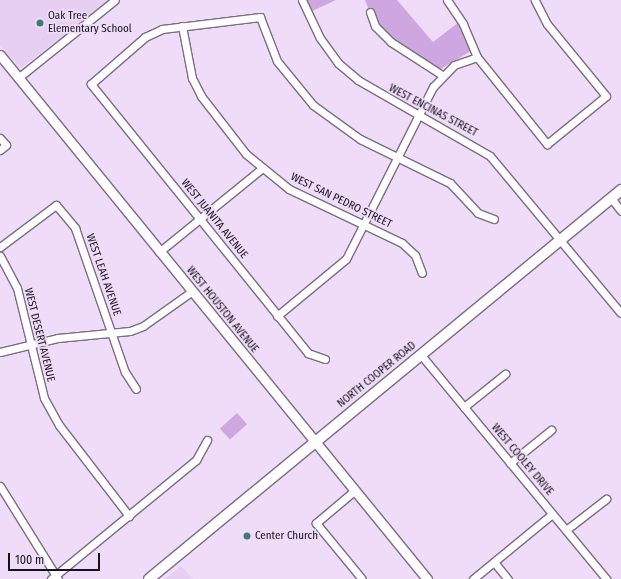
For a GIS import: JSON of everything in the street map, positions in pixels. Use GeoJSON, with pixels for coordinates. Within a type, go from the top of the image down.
{"type":"FeatureCollection","features":[{"type":"Feature","properties":{"kind":"main road","name":"NORTH COOPER ROAD"},"geometry":{"type":"LineString","coordinates":[[149,579],[621,190]]}},
{"type":"Feature","properties":{"kind":"street"},"geometry":{"type":"LineString","coordinates":[[18,78],[115,0]]}},
{"type":"Feature","properties":{"kind":"street","name":"WEST ENCINAS STREET"},"geometry":{"type":"LineString","coordinates":[[302,0],[320,38],[338,63],[381,96],[420,115],[490,156],[621,313]]}},
{"type":"Feature","properties":{"kind":"street"},"geometry":{"type":"LineString","coordinates":[[447,0],[463,24],[477,56],[547,144],[606,96],[547,24],[535,0]]}},
{"type":"Feature","properties":{"kind":"street"},"geometry":{"type":"LineString","coordinates":[[370,12],[375,26],[391,42],[442,75]]}},
{"type":"Feature","properties":{"kind":"street"},"geometry":{"type":"LineString","coordinates":[[182,26],[260,17],[277,61],[313,106],[360,139],[450,183],[478,214],[494,219]]}},
{"type":"Feature","properties":{"kind":"street","name":"WEST JUANITA AVENUE"},"geometry":{"type":"LineString","coordinates":[[182,26],[162,29],[145,37],[91,84],[308,354],[325,359]]}},
{"type":"Feature","properties":{"kind":"street","name":"WEST SAN PEDRO STREET"},"geometry":{"type":"LineString","coordinates":[[182,26],[188,66],[200,96],[261,169],[289,189],[402,243],[415,255],[422,273]]}},
{"type":"Feature","properties":{"kind":"street","name":"WEST HOUSTON AVENUE"},"geometry":{"type":"LineString","coordinates":[[0,55],[314,443],[427,579]]}},
{"type":"Feature","properties":{"kind":"street"},"geometry":{"type":"LineString","coordinates":[[277,316],[346,259],[442,75],[454,65],[477,56]]}},
{"type":"Feature","properties":{"kind":"street"},"geometry":{"type":"LineString","coordinates":[[0,138],[3,148]]}},
{"type":"Feature","properties":{"kind":"street"},"geometry":{"type":"LineString","coordinates":[[159,252],[261,169]]}},
{"type":"Feature","properties":{"kind":"street"},"geometry":{"type":"LineString","coordinates":[[611,198],[621,211]]}},
{"type":"Feature","properties":{"kind":"street","name":"WEST LEAH AVENUE"},"geometry":{"type":"LineString","coordinates":[[0,247],[56,205],[75,228],[125,372],[136,389]]}},
{"type":"Feature","properties":{"kind":"street","name":"WEST DESERT AVENUE"},"geometry":{"type":"LineString","coordinates":[[0,256],[17,288],[32,344],[37,378],[48,405],[129,516]]}},
{"type":"Feature","properties":{"kind":"street"},"geometry":{"type":"LineString","coordinates":[[0,352],[58,338],[112,334],[143,326],[191,292]]}},
{"type":"Feature","properties":{"kind":"street","name":"WEST COOLEY DRIVE"},"geometry":{"type":"LineString","coordinates":[[421,355],[606,579]]}},
{"type":"Feature","properties":{"kind":"street"},"geometry":{"type":"LineString","coordinates":[[464,407],[505,374]]}},
{"type":"Feature","properties":{"kind":"street"},"geometry":{"type":"LineString","coordinates":[[510,463],[551,430]]}},
{"type":"Feature","properties":{"kind":"street"},"geometry":{"type":"LineString","coordinates":[[0,486],[55,578],[196,460],[207,440]]}},
{"type":"Feature","properties":{"kind":"street"},"geometry":{"type":"LineString","coordinates":[[354,491],[316,522],[362,579]]}},
{"type":"Feature","properties":{"kind":"street"},"geometry":{"type":"LineString","coordinates":[[566,530],[606,499]]}},
{"type":"Feature","properties":{"kind":"street"},"geometry":{"type":"LineString","coordinates":[[473,579],[552,514]]}},
{"type":"Feature","properties":{"kind":"street"},"geometry":{"type":"LineString","coordinates":[[494,562],[508,579]]}},
{"type":"Feature","properties":{"kind":"shaded area","name":"Oak Tree Elementary School"},"geometry":{"type":"Polygon","coordinates":[[[0,0],[109,0],[21,68],[0,46],[0,0]]]}},
{"type":"Feature","properties":{"kind":"shaded area"},"geometry":{"type":"Polygon","coordinates":[[[305,0],[336,0],[310,12],[305,0]]]}},
{"type":"Feature","properties":{"kind":"shaded area"},"geometry":{"type":"Polygon","coordinates":[[[365,0],[397,0],[433,42],[459,22],[471,51],[439,70],[390,39],[374,23],[365,0]]]}},
{"type":"Feature","properties":{"kind":"shaded area"},"geometry":{"type":"Polygon","coordinates":[[[237,413],[247,424],[230,440],[220,428],[237,413]]]}},
{"type":"Feature","properties":{"kind":"shaded area"},"geometry":{"type":"Polygon","coordinates":[[[181,566],[193,579],[165,579],[181,566]]]}},
{"type":"Feature","properties":{"kind":"place","name":"Oak Tree Elementary School"},"geometry":{"type":"Point","coordinates":[40,23]}},
{"type":"Feature","properties":{"kind":"place","name":"Center Church"},"geometry":{"type":"Point","coordinates":[247,536]}}]}
